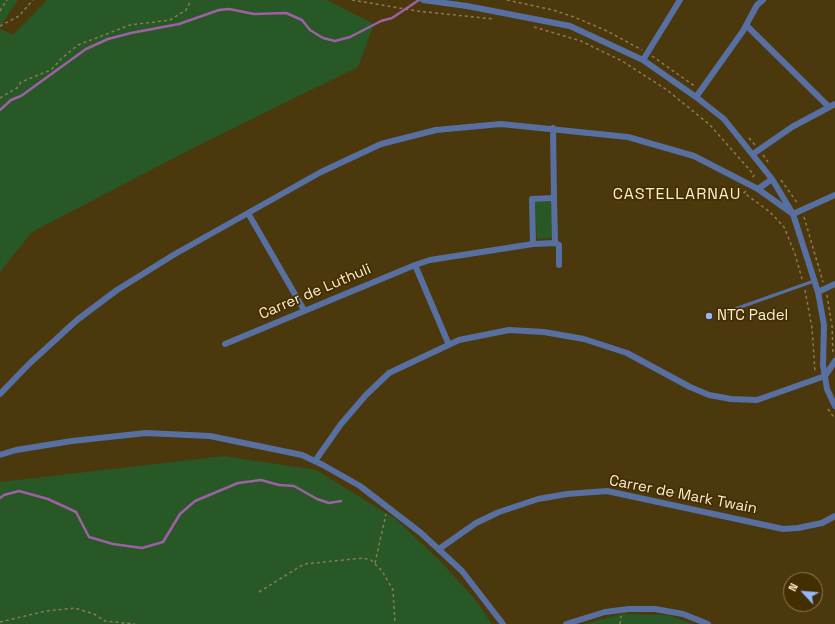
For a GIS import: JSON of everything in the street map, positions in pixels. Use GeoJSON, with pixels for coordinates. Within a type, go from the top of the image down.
{"type":"FeatureCollection","features":[{"type":"Feature","properties":{"kind":"street"},"geometry":{"type":"LineString","coordinates":[[423,0],[467,6],[570,26],[643,60],[696,97],[724,119],[772,179],[793,214],[818,292],[824,325],[823,364],[827,389],[835,406]]}},
{"type":"Feature","properties":{"kind":"street"},"geometry":{"type":"LineString","coordinates":[[643,60],[680,0]]}},
{"type":"Feature","properties":{"kind":"street"},"geometry":{"type":"LineString","coordinates":[[696,97],[746,25],[757,5],[763,0]]}},
{"type":"Feature","properties":{"kind":"street"},"geometry":{"type":"LineString","coordinates":[[746,25],[832,105],[792,127],[753,154]]}},
{"type":"Feature","properties":{"kind":"street"},"geometry":{"type":"LineString","coordinates":[[0,394],[29,364],[78,320],[117,290],[321,172],[381,144],[436,130],[501,124],[553,128],[628,137],[694,156],[758,189],[793,214]]}},
{"type":"Feature","properties":{"kind":"street"},"geometry":{"type":"LineString","coordinates":[[553,128],[555,243],[559,245],[559,265]]}},
{"type":"Feature","properties":{"kind":"street"},"geometry":{"type":"LineString","coordinates":[[758,189],[772,179]]}},
{"type":"Feature","properties":{"kind":"street"},"geometry":{"type":"LineString","coordinates":[[793,214],[835,195]]}},
{"type":"Feature","properties":{"kind":"street"},"geometry":{"type":"LineString","coordinates":[[533,244],[532,199],[554,198]]}},
{"type":"Feature","properties":{"kind":"street"},"geometry":{"type":"LineString","coordinates":[[248,213],[304,310]]}},
{"type":"Feature","properties":{"kind":"street","name":"Carrer de Luthuli"},"geometry":{"type":"LineString","coordinates":[[225,344],[415,264],[430,260],[533,244],[555,243]]}},
{"type":"Feature","properties":{"kind":"street"},"geometry":{"type":"LineString","coordinates":[[415,264],[449,344]]}},
{"type":"Feature","properties":{"kind":"street"},"geometry":{"type":"LineString","coordinates":[[818,292],[835,284]]}},
{"type":"Feature","properties":{"kind":"street"},"geometry":{"type":"LineString","coordinates":[[315,461],[341,424],[366,395],[389,373],[459,340],[509,330],[544,332],[584,339],[627,353],[690,387],[709,395],[731,399],[757,400],[825,376],[834,362]]}},
{"type":"Feature","properties":{"kind":"street"},"geometry":{"type":"LineString","coordinates":[[0,454],[72,441],[146,433],[210,436],[265,446],[302,455],[360,486],[439,549],[462,571],[503,624]]}},
{"type":"Feature","properties":{"kind":"street","name":"Carrer de Mark Twain"},"geometry":{"type":"LineString","coordinates":[[439,549],[476,523],[499,512],[538,500],[567,494],[606,491],[783,529],[798,528],[822,523],[835,516]]}},
{"type":"Feature","properties":{"kind":"street"},"geometry":{"type":"LineString","coordinates":[[566,624],[605,612],[629,608],[655,608],[683,614],[708,624]]}},
{"type":"Feature","properties":{"kind":"lane"},"geometry":{"type":"LineString","coordinates":[[718,315],[815,281]]}},
{"type":"Feature","properties":{"kind":"path"},"geometry":{"type":"LineString","coordinates":[[0,11],[7,0]]}},
{"type":"Feature","properties":{"kind":"path"},"geometry":{"type":"LineString","coordinates":[[0,26],[19,16],[33,0]]}},
{"type":"Feature","properties":{"kind":"path"},"geometry":{"type":"LineString","coordinates":[[0,98],[17,88],[21,82],[51,70],[62,58],[78,45],[130,25],[170,20],[186,10],[191,0]]}},
{"type":"Feature","properties":{"kind":"path"},"geometry":{"type":"LineString","coordinates":[[508,0],[553,10],[607,31],[647,52],[701,91]]}},
{"type":"Feature","properties":{"kind":"path"},"geometry":{"type":"LineString","coordinates":[[746,135],[772,167]]}},
{"type":"Feature","properties":{"kind":"path"},"geometry":{"type":"LineString","coordinates":[[780,179],[802,210],[825,288],[832,326],[834,362]]}},
{"type":"Feature","properties":{"kind":"path"},"geometry":{"type":"LineString","coordinates":[[375,563],[388,507]]}},
{"type":"Feature","properties":{"kind":"path"},"geometry":{"type":"LineString","coordinates":[[259,592],[304,564],[363,558],[375,563],[388,579],[393,590],[395,624]]}},
{"type":"Feature","properties":{"kind":"path"},"geometry":{"type":"LineString","coordinates":[[0,622],[46,611],[76,608],[94,614],[105,621],[135,624]]}},
{"type":"Feature","properties":{"kind":"green space"},"geometry":{"type":"Polygon","coordinates":[[[0,0],[18,0],[0,27],[0,0]]]}},
{"type":"Feature","properties":{"kind":"green space"},"geometry":{"type":"Polygon","coordinates":[[[47,0],[327,0],[374,24],[358,67],[199,145],[32,232],[0,272],[0,29],[13,35],[47,0]]]}},
{"type":"Feature","properties":{"kind":"green space"},"geometry":{"type":"Polygon","coordinates":[[[535,202],[551,202],[552,238],[537,239],[535,202]]]}},
{"type":"Feature","properties":{"kind":"green space"},"geometry":{"type":"Polygon","coordinates":[[[224,456],[316,470],[396,519],[441,562],[474,598],[492,624],[0,624],[0,482],[224,456]]]}},
{"type":"Feature","properties":{"kind":"green space"},"geometry":{"type":"Polygon","coordinates":[[[622,614],[668,615],[692,624],[584,624],[622,614]]]}},
{"type":"Feature","properties":{"kind":"waterway"},"geometry":{"type":"LineString","coordinates":[[0,110],[11,100],[21,96],[86,49],[108,39],[179,24],[219,10],[229,9],[254,14],[286,13],[302,20],[310,30],[323,38],[335,41],[350,37],[381,21],[392,18],[419,0]]}},
{"type":"Feature","properties":{"kind":"waterway"},"geometry":{"type":"LineString","coordinates":[[0,498],[4,495],[19,491],[48,499],[76,512],[89,537],[113,544],[142,548],[163,542],[180,514],[195,501],[238,483],[261,480],[279,485],[294,486],[317,499],[329,503],[341,501]]}},
{"type":"Feature","properties":{"kind":"place","name":"NTC Padel"},"geometry":{"type":"Point","coordinates":[709,316]}},
{"type":"Feature","properties":{"kind":"district","name":"CASTELLARNAU"},"geometry":{"type":"Point","coordinates":[677,195]}}]}
